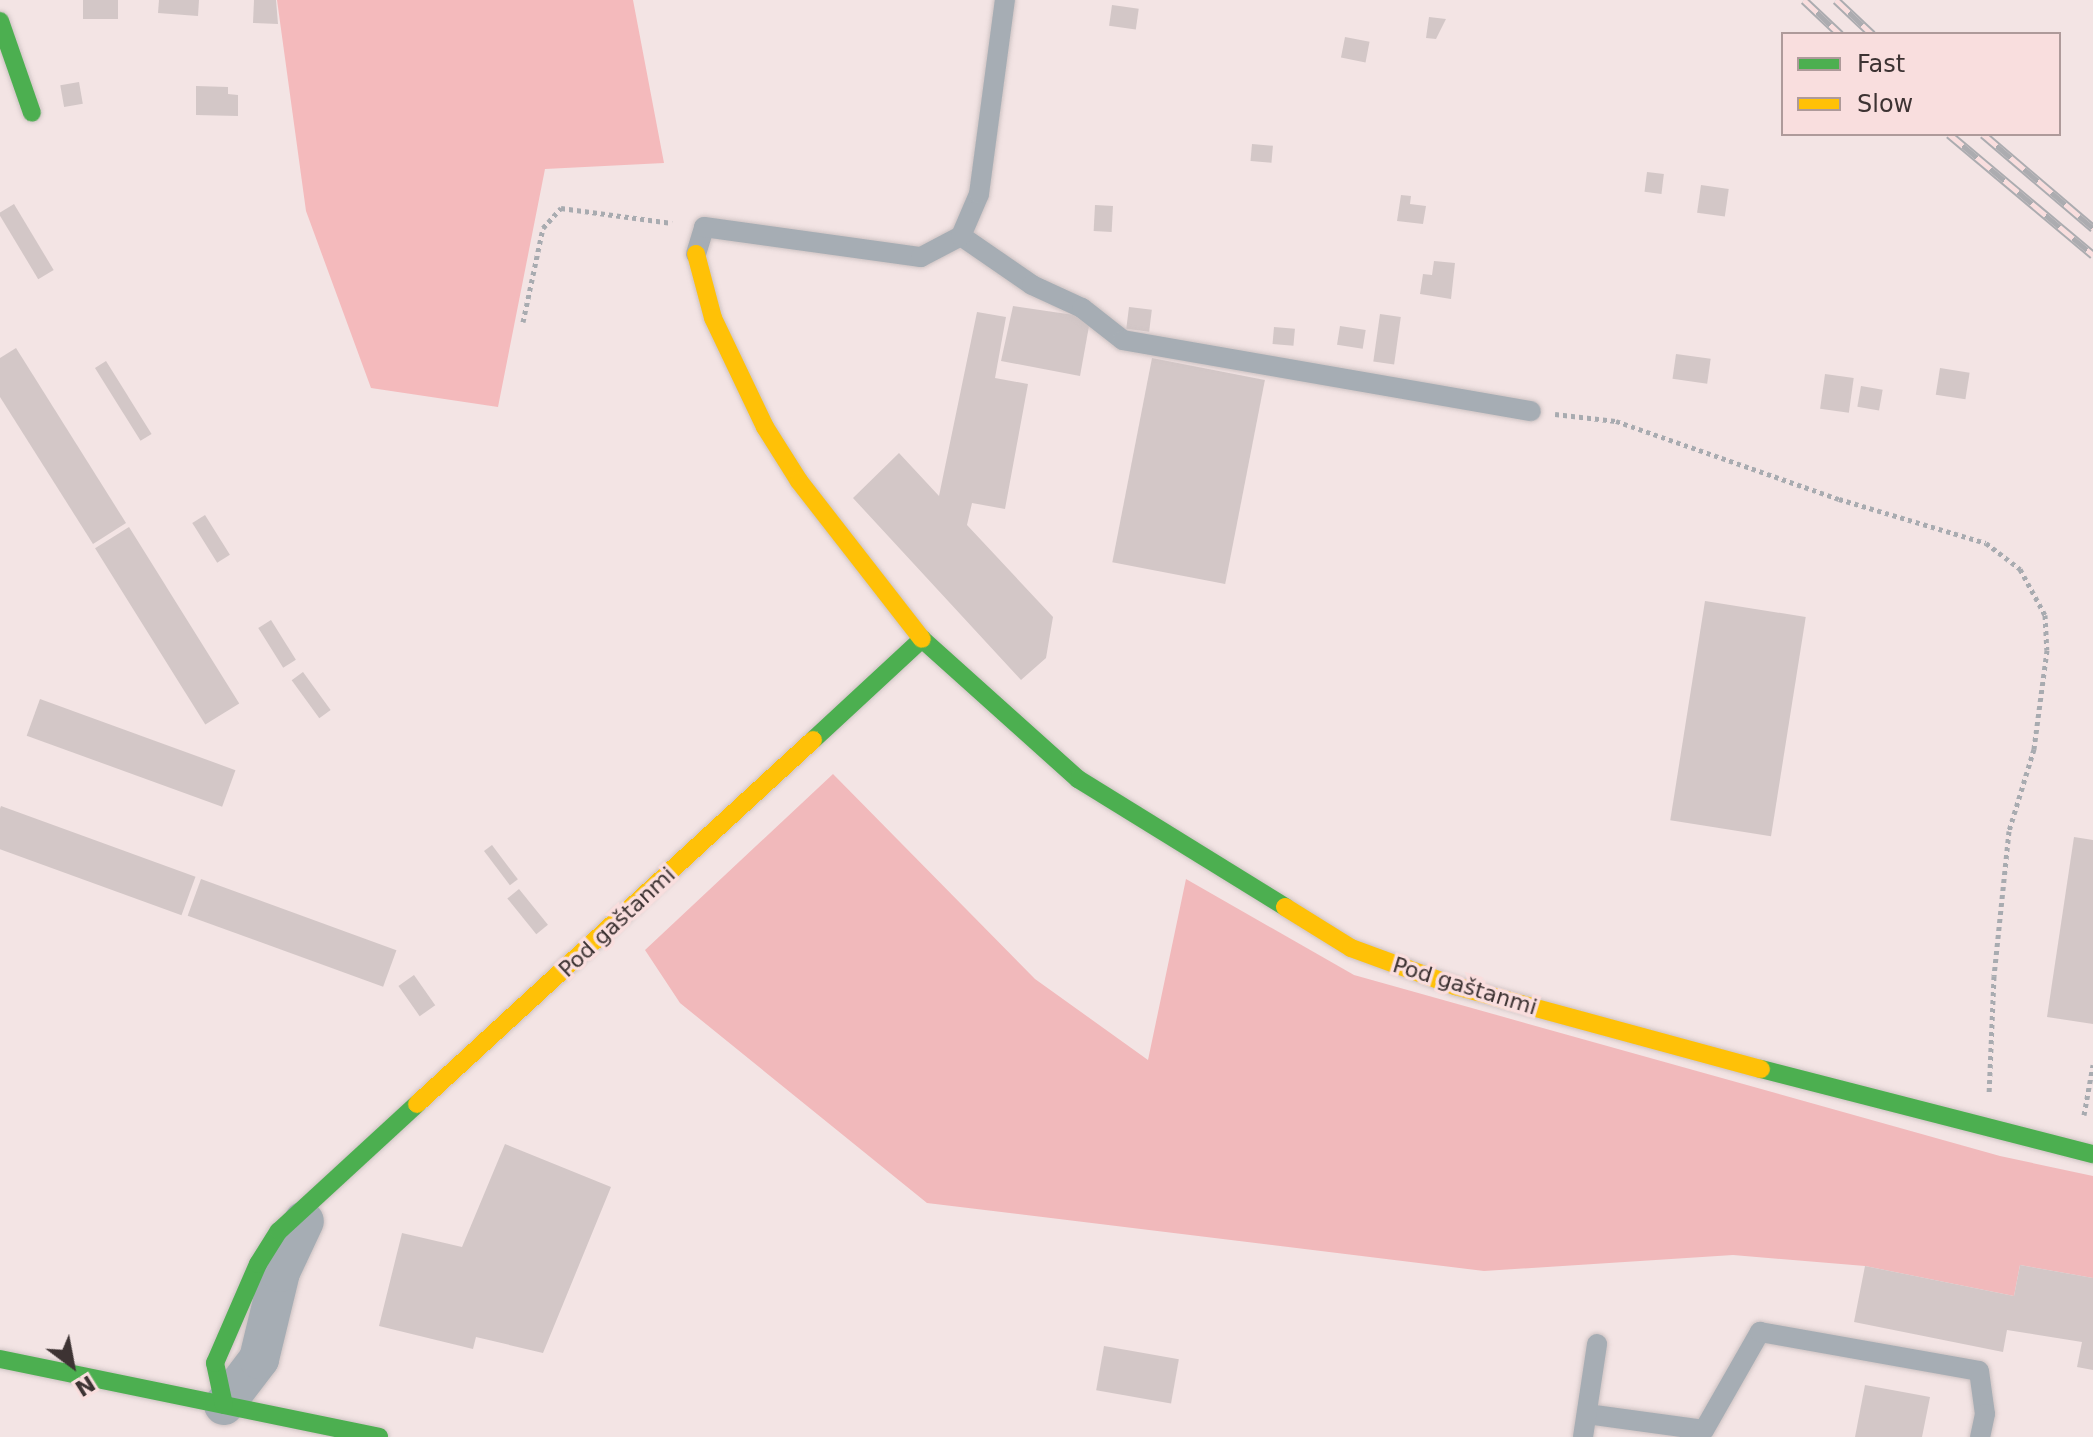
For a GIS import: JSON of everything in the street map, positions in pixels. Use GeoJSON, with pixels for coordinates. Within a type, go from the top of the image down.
{"type":"FeatureCollection","features":[{"type":"Feature","properties":{"kind":"street"},"geometry":{"type":"LineString","coordinates":[[0,21],[32,113]]}},
{"type":"Feature","properties":{"kind":"street","name":"Pod gaštanmi"},"geometry":{"type":"LineString","coordinates":[[696,254],[713,318],[765,427],[799,481],[922,639],[1078,779],[1351,948],[1455,986],[1987,1131],[2093,1154]]}},
{"type":"Feature","properties":{"kind":"street","name":"Pod gaštanmi"},"geometry":{"type":"LineString","coordinates":[[224,1405],[259,1359],[280,1272],[312,1206],[922,639]]}},
{"type":"Feature","properties":{"kind":"street"},"geometry":{"type":"LineString","coordinates":[[0,1359],[379,1437]]}},
{"type":"Feature","properties":{"kind":"lane"},"geometry":{"type":"LineString","coordinates":[[696,254],[704,227],[921,257],[961,236],[979,194],[1005,0]]}},
{"type":"Feature","properties":{"kind":"lane"},"geometry":{"type":"LineString","coordinates":[[961,236],[1032,285],[1082,308],[1123,340],[1531,411]]}},
{"type":"Feature","properties":{"kind":"lane"},"geometry":{"type":"LineString","coordinates":[[1587,1414],[1704,1430],[1760,1332],[1979,1371],[1985,1414],[1980,1437]]}},
{"type":"Feature","properties":{"kind":"lane"},"geometry":{"type":"LineString","coordinates":[[1583,1437],[1597,1344]]}},
{"type":"Feature","properties":{"kind":"path"},"geometry":{"type":"LineString","coordinates":[[523,322],[543,228],[561,208],[704,227]]}},
{"type":"Feature","properties":{"kind":"path"},"geometry":{"type":"LineString","coordinates":[[1531,411],[1616,421],[1839,499],[1986,543],[2020,569],[2045,615],[2047,650],[2034,749],[2009,831],[1994,976],[1987,1131]]}},
{"type":"Feature","properties":{"kind":"path"},"geometry":{"type":"LineString","coordinates":[[2073,1150],[2093,1065]]}},
{"type":"Feature","properties":{"kind":"shaded area"},"geometry":{"type":"Polygon","coordinates":[[[277,0],[633,0],[664,163],[545,169],[498,407],[371,388],[306,211],[277,0]]]}},
{"type":"Feature","properties":{"kind":"shaded area"},"geometry":{"type":"Polygon","coordinates":[[[833,774],[1035,979],[1148,1060],[1186,879],[1354,975],[2000,1156],[2093,1176],[2093,1278],[2020,1265],[2014,1296],[1865,1266],[1733,1255],[1484,1271],[927,1203],[680,1003],[645,950],[833,774]]]}},
{"type":"Feature","properties":{"kind":"building"},"geometry":{"type":"Polygon","coordinates":[[[83,0],[118,0],[118,19],[83,19],[83,0]]]}},
{"type":"Feature","properties":{"kind":"building"},"geometry":{"type":"Polygon","coordinates":[[[159,0],[199,0],[198,16],[158,13],[159,0]]]}},
{"type":"Feature","properties":{"kind":"building"},"geometry":{"type":"Polygon","coordinates":[[[254,0],[276,0],[278,24],[253,23],[254,0]]]}},
{"type":"Feature","properties":{"kind":"building"},"geometry":{"type":"Polygon","coordinates":[[[1112,5],[1139,9],[1136,30],[1109,26],[1112,5]]]}},
{"type":"Feature","properties":{"kind":"building"},"geometry":{"type":"Polygon","coordinates":[[[1429,17],[1446,19],[1436,39],[1426,38],[1429,17]]]}},
{"type":"Feature","properties":{"kind":"building"},"geometry":{"type":"Polygon","coordinates":[[[1345,37],[1370,42],[1366,62],[1341,58],[1345,37]]]}},
{"type":"Feature","properties":{"kind":"building"},"geometry":{"type":"Polygon","coordinates":[[[79,82],[83,104],[64,107],[60,85],[79,82]]]}},
{"type":"Feature","properties":{"kind":"building"},"geometry":{"type":"Polygon","coordinates":[[[196,86],[228,87],[228,94],[238,95],[238,116],[196,115],[196,86]]]}},
{"type":"Feature","properties":{"kind":"building"},"geometry":{"type":"Polygon","coordinates":[[[1252,144],[1273,146],[1271,163],[1251,161],[1252,144]]]}},
{"type":"Feature","properties":{"kind":"building"},"geometry":{"type":"Polygon","coordinates":[[[1647,172],[1664,174],[1661,194],[1645,192],[1647,172]]]}},
{"type":"Feature","properties":{"kind":"building"},"geometry":{"type":"Polygon","coordinates":[[[1701,185],[1729,189],[1725,217],[1697,213],[1701,185]]]}},
{"type":"Feature","properties":{"kind":"building"},"geometry":{"type":"Polygon","coordinates":[[[1401,195],[1411,196],[1410,204],[1426,206],[1423,224],[1397,221],[1401,195]]]}},
{"type":"Feature","properties":{"kind":"building"},"geometry":{"type":"Polygon","coordinates":[[[14,204],[54,270],[38,279],[0,216],[0,212],[14,204]]]}},
{"type":"Feature","properties":{"kind":"building"},"geometry":{"type":"Polygon","coordinates":[[[1095,205],[1113,206],[1112,232],[1094,231],[1095,205]]]}},
{"type":"Feature","properties":{"kind":"building"},"geometry":{"type":"Polygon","coordinates":[[[1434,261],[1455,263],[1451,299],[1420,294],[1423,274],[1432,275],[1434,261]]]}},
{"type":"Feature","properties":{"kind":"building"},"geometry":{"type":"Polygon","coordinates":[[[1013,306],[1081,316],[1089,326],[1080,376],[1001,361],[1013,306]]]}},
{"type":"Feature","properties":{"kind":"building"},"geometry":{"type":"Polygon","coordinates":[[[1129,307],[1152,310],[1149,332],[1126,329],[1129,307]]]}},
{"type":"Feature","properties":{"kind":"building"},"geometry":{"type":"Polygon","coordinates":[[[977,312],[1006,317],[995,378],[1028,384],[1005,509],[972,503],[967,525],[1053,617],[1046,658],[1021,680],[853,498],[899,453],[939,496],[977,312]]]}},
{"type":"Feature","properties":{"kind":"building"},"geometry":{"type":"Polygon","coordinates":[[[1380,314],[1401,317],[1394,364],[1373,362],[1380,314]]]}},
{"type":"Feature","properties":{"kind":"building"},"geometry":{"type":"Polygon","coordinates":[[[1340,326],[1366,330],[1363,349],[1337,345],[1340,326]]]}},
{"type":"Feature","properties":{"kind":"building"},"geometry":{"type":"Polygon","coordinates":[[[1274,327],[1295,329],[1293,346],[1273,344],[1274,327]]]}},
{"type":"Feature","properties":{"kind":"building"},"geometry":{"type":"Polygon","coordinates":[[[16,348],[126,523],[93,544],[0,397],[0,358],[16,348]]]}},
{"type":"Feature","properties":{"kind":"building"},"geometry":{"type":"Polygon","coordinates":[[[1676,354],[1711,359],[1707,384],[1673,379],[1676,354]]]}},
{"type":"Feature","properties":{"kind":"building"},"geometry":{"type":"Polygon","coordinates":[[[1152,358],[1265,380],[1225,584],[1112,562],[1152,358]]]}},
{"type":"Feature","properties":{"kind":"building"},"geometry":{"type":"Polygon","coordinates":[[[106,361],[152,434],[141,441],[95,368],[106,361]]]}},
{"type":"Feature","properties":{"kind":"building"},"geometry":{"type":"Polygon","coordinates":[[[1940,368],[1970,373],[1965,399],[1936,395],[1940,368]]]}},
{"type":"Feature","properties":{"kind":"building"},"geometry":{"type":"Polygon","coordinates":[[[1825,374],[1854,378],[1849,413],[1820,409],[1825,374]]]}},
{"type":"Feature","properties":{"kind":"building"},"geometry":{"type":"Polygon","coordinates":[[[1861,386],[1883,390],[1879,411],[1857,407],[1861,386]]]}},
{"type":"Feature","properties":{"kind":"building"},"geometry":{"type":"Polygon","coordinates":[[[205,515],[230,555],[217,563],[192,523],[205,515]]]}},
{"type":"Feature","properties":{"kind":"building"},"geometry":{"type":"Polygon","coordinates":[[[129,527],[239,703],[205,725],[95,548],[129,527]]]}},
{"type":"Feature","properties":{"kind":"building"},"geometry":{"type":"Polygon","coordinates":[[[1705,601],[1806,617],[1771,836],[1670,820],[1705,601]]]}},
{"type":"Feature","properties":{"kind":"building"},"geometry":{"type":"Polygon","coordinates":[[[271,620],[296,660],[283,668],[258,628],[271,620]]]}},
{"type":"Feature","properties":{"kind":"building"},"geometry":{"type":"Polygon","coordinates":[[[303,672],[331,710],[319,718],[292,680],[303,672]]]}},
{"type":"Feature","properties":{"kind":"building"},"geometry":{"type":"Polygon","coordinates":[[[40,699],[235,770],[222,807],[27,736],[40,699]]]}},
{"type":"Feature","properties":{"kind":"building"},"geometry":{"type":"Polygon","coordinates":[[[1,806],[196,877],[181,915],[0,849],[1,806]]]}},
{"type":"Feature","properties":{"kind":"building"},"geometry":{"type":"Polygon","coordinates":[[[2074,837],[2093,840],[2093,1024],[2047,1017],[2074,837]]]}},
{"type":"Feature","properties":{"kind":"building"},"geometry":{"type":"Polygon","coordinates":[[[492,845],[518,879],[510,885],[484,851],[492,845]]]}},
{"type":"Feature","properties":{"kind":"building"},"geometry":{"type":"Polygon","coordinates":[[[201,879],[396,950],[383,987],[188,916],[201,879]]]}},
{"type":"Feature","properties":{"kind":"building"},"geometry":{"type":"Polygon","coordinates":[[[519,889],[548,925],[536,934],[507,898],[519,889]]]}},
{"type":"Feature","properties":{"kind":"building"},"geometry":{"type":"Polygon","coordinates":[[[414,975],[435,1005],[420,1016],[398,986],[414,975]]]}},
{"type":"Feature","properties":{"kind":"building"},"geometry":{"type":"Polygon","coordinates":[[[505,1144],[611,1187],[543,1353],[476,1337],[473,1349],[379,1326],[402,1233],[462,1247],[505,1144]]]}},
{"type":"Feature","properties":{"kind":"building"},"geometry":{"type":"Polygon","coordinates":[[[2020,1265],[2093,1278],[2093,1370],[2077,1367],[2082,1342],[2007,1330],[2003,1352],[1854,1322],[1865,1266],[2014,1296],[2020,1265]]]}},
{"type":"Feature","properties":{"kind":"building"},"geometry":{"type":"Polygon","coordinates":[[[1104,1346],[1179,1359],[1171,1404],[1096,1390],[1104,1346]]]}},
{"type":"Feature","properties":{"kind":"building"},"geometry":{"type":"Polygon","coordinates":[[[1865,1385],[1930,1397],[1922,1437],[1855,1437],[1865,1385]]]}},
{"type":"Feature","properties":{"kind":"railway"},"geometry":{"type":"LineString","coordinates":[[1804,0],[1838,32]]}},
{"type":"Feature","properties":{"kind":"railway"},"geometry":{"type":"LineString","coordinates":[[1836,0],[1870,32]]}},
{"type":"Feature","properties":{"kind":"railway"},"geometry":{"type":"LineString","coordinates":[[1951,136],[2093,255]]}},
{"type":"Feature","properties":{"kind":"railway"},"geometry":{"type":"LineString","coordinates":[[1985,136],[2093,228]]}},
{"type":"Feature","properties":{"kind":"traffic: fast"},"geometry":{"type":"LineString","coordinates":[[0,21],[32,113]]}},
{"type":"Feature","properties":{"kind":"traffic: fast"},"geometry":{"type":"LineString","coordinates":[[813,740],[922,639],[1078,779],[1285,907]]}},
{"type":"Feature","properties":{"kind":"traffic: fast"},"geometry":{"type":"LineString","coordinates":[[1761,1069],[2093,1154]]}},
{"type":"Feature","properties":{"kind":"traffic: fast"},"geometry":{"type":"LineString","coordinates":[[224,1405],[215,1363],[258,1264],[279,1231],[417,1104]]}},
{"type":"Feature","properties":{"kind":"traffic: fast"},"geometry":{"type":"LineString","coordinates":[[0,1359],[379,1437]]}},
{"type":"Feature","properties":{"kind":"traffic: slow"},"geometry":{"type":"LineString","coordinates":[[696,254],[713,318],[765,427],[799,481],[922,639]]}},
{"type":"Feature","properties":{"kind":"traffic: slow"},"geometry":{"type":"LineString","coordinates":[[417,1104],[813,740]]}},
{"type":"Feature","properties":{"kind":"traffic: slow"},"geometry":{"type":"LineString","coordinates":[[1285,907],[1351,948],[1455,986],[1761,1069]]}}]}
